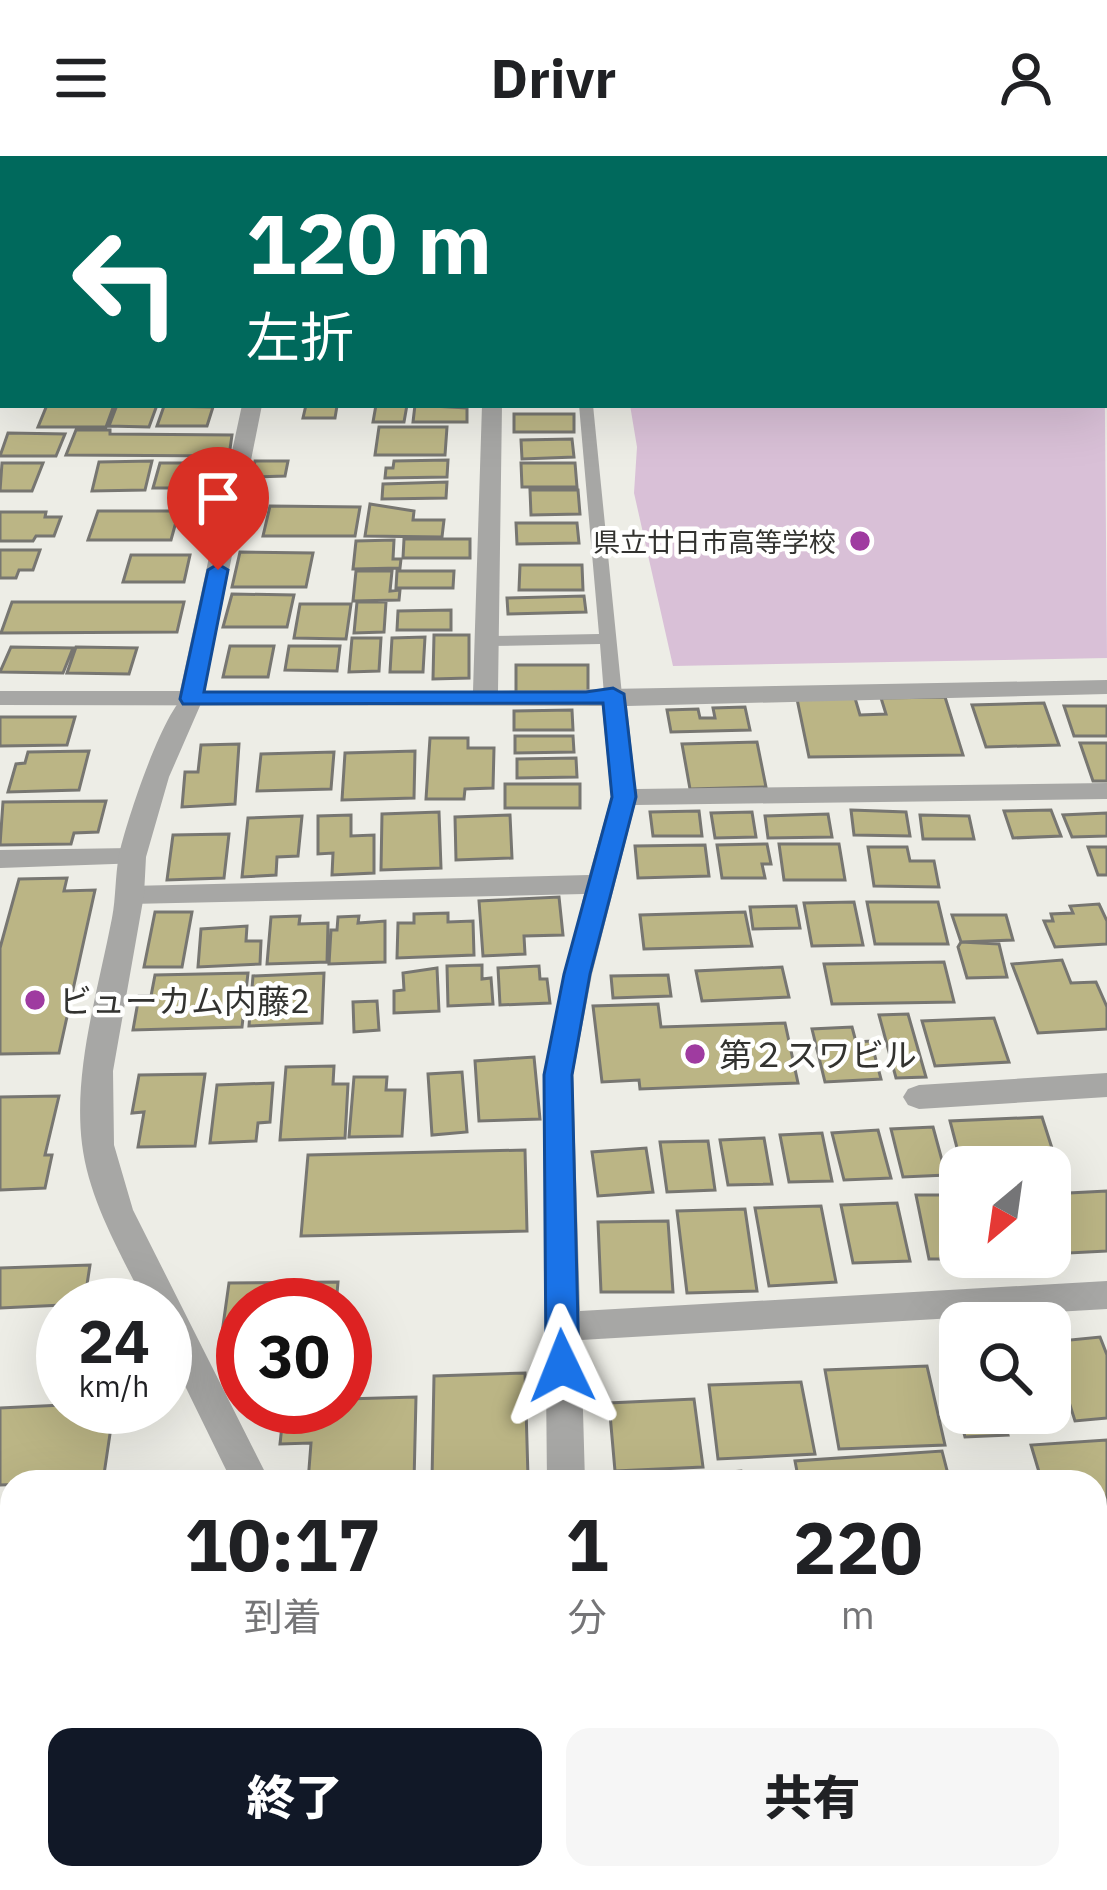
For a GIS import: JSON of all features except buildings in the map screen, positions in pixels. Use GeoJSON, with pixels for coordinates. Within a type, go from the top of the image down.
{"type":"FeatureCollection","features":[{"type":"Feature","properties":{"kind":"street"},"geometry":{"type":"LineString","coordinates":[[150,1278],[116,1210],[98,1145],[98,1072],[133,856],[156,778],[191,699],[251,408]]}},
{"type":"Feature","properties":{"kind":"street"},"geometry":{"type":"LineString","coordinates":[[485,699],[490,641],[492,408]]}},
{"type":"Feature","properties":{"kind":"street"},"geometry":{"type":"LineString","coordinates":[[0,698],[485,699],[1107,687]]}},
{"type":"Feature","properties":{"kind":"street"},"geometry":{"type":"LineString","coordinates":[[566,1470],[558,1075],[577,974],[624,797],[613,694]]}},
{"type":"Feature","properties":{"kind":"street"},"geometry":{"type":"LineString","coordinates":[[624,797],[1107,791]]}},
{"type":"Feature","properties":{"kind":"street"},"geometry":{"type":"LineString","coordinates":[[0,859],[133,856]]}},
{"type":"Feature","properties":{"kind":"street"},"geometry":{"type":"LineString","coordinates":[[130,895],[604,884]]}},
{"type":"Feature","properties":{"kind":"street"},"geometry":{"type":"LineString","coordinates":[[919,1097],[1107,1085]]}},
{"type":"Feature","properties":{"kind":"street"},"geometry":{"type":"LineString","coordinates":[[561,1327],[1107,1295]]}},
{"type":"Feature","properties":{"kind":"street"},"geometry":{"type":"LineString","coordinates":[[192,1364],[244,1470]]}},
{"type":"Feature","properties":{"kind":"lane"},"geometry":{"type":"LineString","coordinates":[[586,408],[613,694]]}},
{"type":"Feature","properties":{"kind":"lane"},"geometry":{"type":"LineString","coordinates":[[490,641],[605,639]]}},
{"type":"Feature","properties":{"kind":"shaded area","name":"県立廿日市高等学校"},"geometry":{"type":"Polygon","coordinates":[[[630,408],[1105,408],[1107,658],[673,666],[634,493],[637,447],[630,408]]]}},
{"type":"Feature","properties":{"kind":"place","name":"県立廿日市高等学校"},"geometry":{"type":"Point","coordinates":[860,541]}},
{"type":"Feature","properties":{"kind":"place","name":"ビューカム内藤2"},"geometry":{"type":"Point","coordinates":[35,1000]}},
{"type":"Feature","properties":{"kind":"place","name":"第２スワビル"},"geometry":{"type":"Point","coordinates":[695,1054]}},
{"type":"Feature","properties":{"kind":"route"},"geometry":{"type":"LineString","coordinates":[[218,570],[191,699],[586,699],[613,694],[624,797],[577,974],[558,1075],[562,1366]]}}]}
